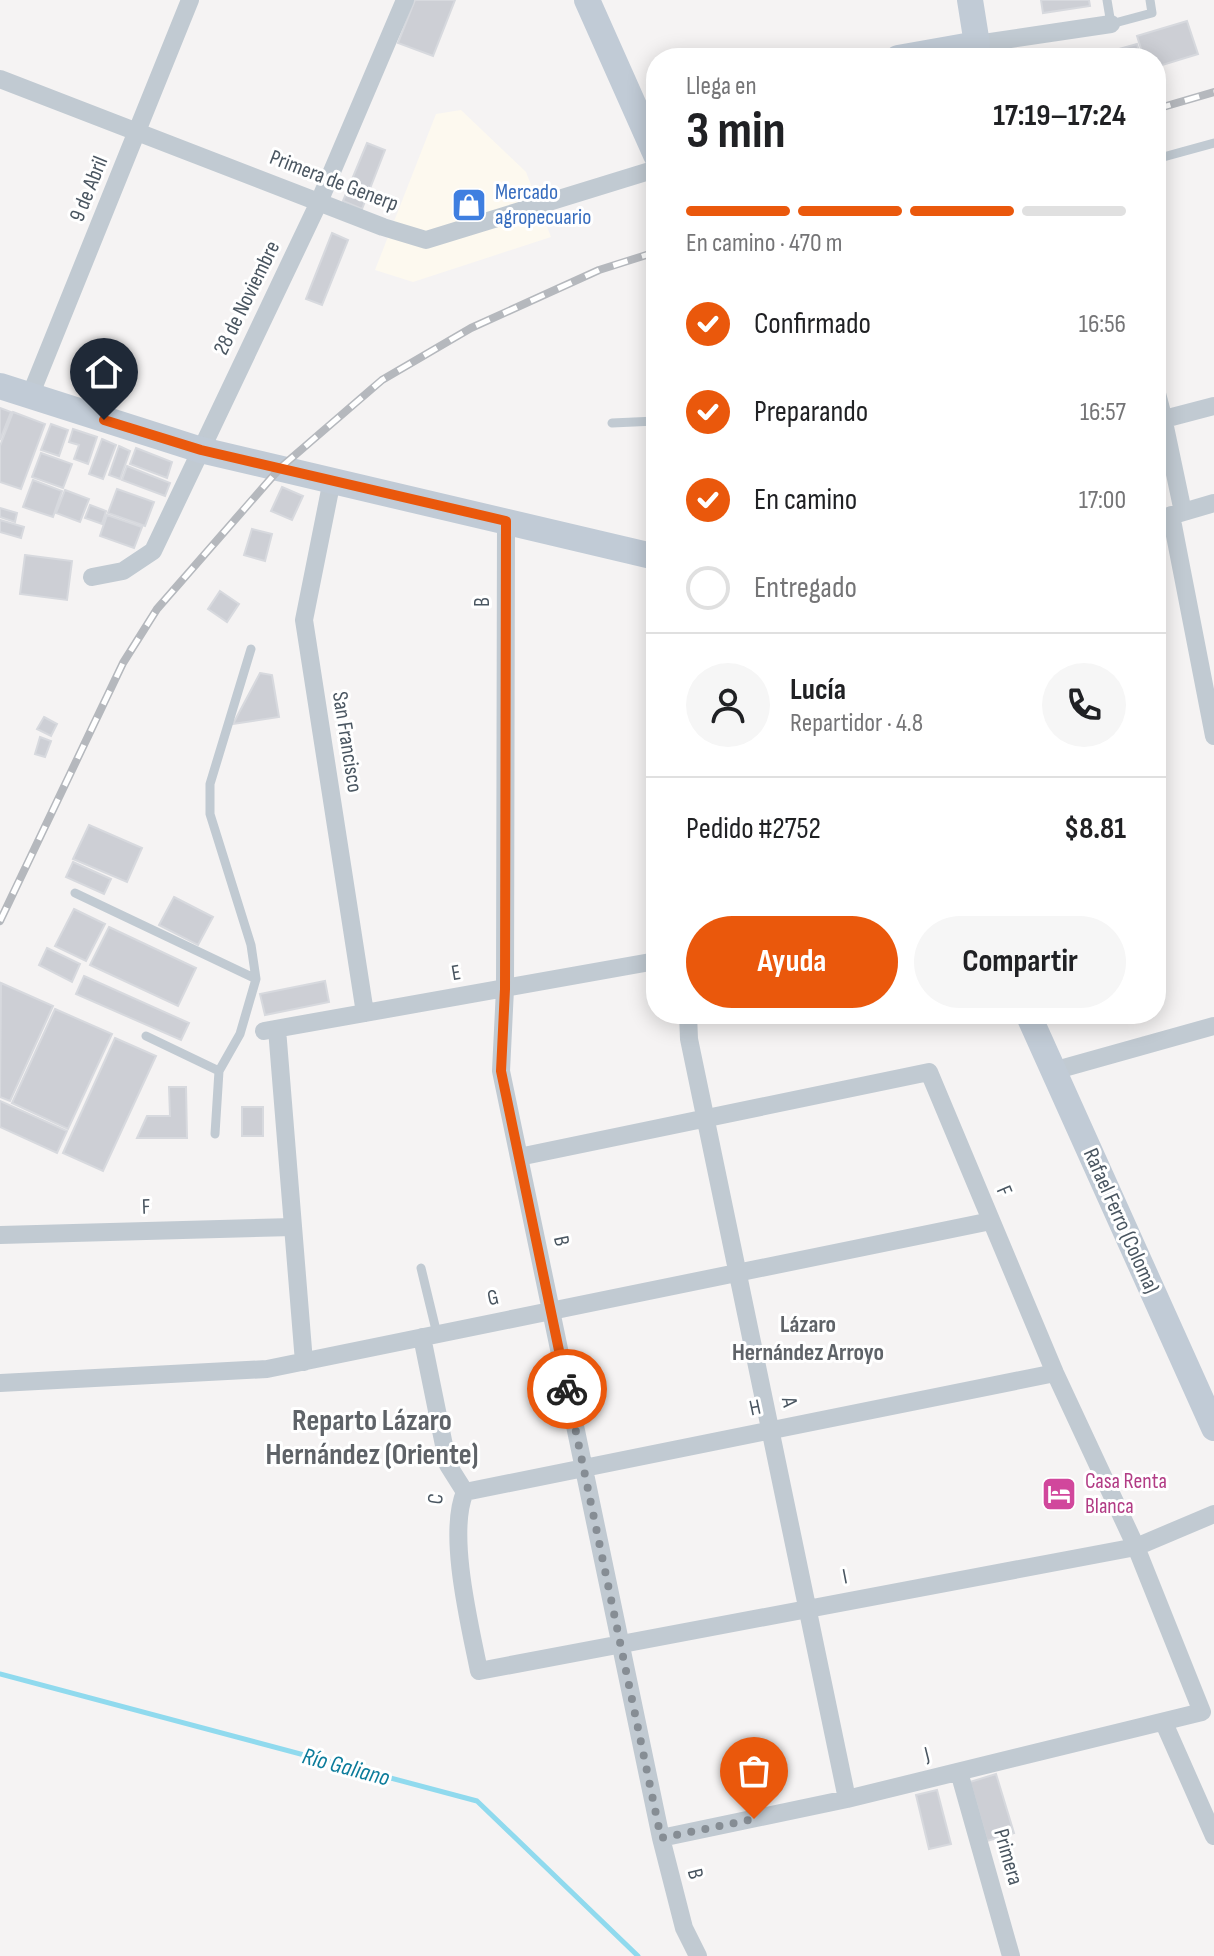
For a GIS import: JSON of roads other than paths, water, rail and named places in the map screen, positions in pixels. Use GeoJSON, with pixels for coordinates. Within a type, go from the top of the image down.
{"type":"FeatureCollection","features":[{"type":"Feature","properties":{"kind":"main road"},"geometry":{"type":"LineString","coordinates":[[587,0],[645,104]]}},
{"type":"Feature","properties":{"kind":"main road"},"geometry":{"type":"LineString","coordinates":[[965,48],[970,0]]}},
{"type":"Feature","properties":{"kind":"main road"},"geometry":{"type":"LineString","coordinates":[[0,386],[201,450],[646,555]]}},
{"type":"Feature","properties":{"kind":"main road","name":"Rafael Ferro (Coloma)"},"geometry":{"type":"LineString","coordinates":[[1032,1024],[1214,1428]]}},
{"type":"Feature","properties":{"kind":"street","name":"9 de Abril"},"geometry":{"type":"LineString","coordinates":[[30,396],[190,0]]}},
{"type":"Feature","properties":{"kind":"street","name":"28 de Noviembre"},"geometry":{"type":"LineString","coordinates":[[92,577],[123,571],[153,551],[319,202],[405,0]]}},
{"type":"Feature","properties":{"kind":"street"},"geometry":{"type":"LineString","coordinates":[[971,48],[1111,24]]}},
{"type":"Feature","properties":{"kind":"street","name":"Primera de Generp"},"geometry":{"type":"LineString","coordinates":[[0,79],[426,240],[646,172]]}},
{"type":"Feature","properties":{"kind":"street"},"geometry":{"type":"LineString","coordinates":[[1166,421],[1214,406]]}},
{"type":"Feature","properties":{"kind":"street"},"geometry":{"type":"LineString","coordinates":[[1166,464],[1170,516],[1214,736]]}},
{"type":"Feature","properties":{"kind":"street","name":"San Francisco"},"geometry":{"type":"LineString","coordinates":[[332,480],[304,620],[365,1013]]}},
{"type":"Feature","properties":{"kind":"street"},"geometry":{"type":"LineString","coordinates":[[1170,516],[1214,503]]}},
{"type":"Feature","properties":{"kind":"street","name":"B"},"geometry":{"type":"LineString","coordinates":[[506,521],[505,989],[501,1071],[661,1838],[684,1928],[698,1956]]}},
{"type":"Feature","properties":{"kind":"street","name":"E"},"geometry":{"type":"LineString","coordinates":[[270,1030],[646,963]]}},
{"type":"Feature","properties":{"kind":"street","name":"A"},"geometry":{"type":"LineString","coordinates":[[688,1024],[689,1039],[847,1799]]}},
{"type":"Feature","properties":{"kind":"street"},"geometry":{"type":"LineString","coordinates":[[1053,1071],[1214,1026]]}},
{"type":"Feature","properties":{"kind":"street"},"geometry":{"type":"LineString","coordinates":[[270,1030],[293,1227],[304,1362]]}},
{"type":"Feature","properties":{"kind":"street","name":"F"},"geometry":{"type":"LineString","coordinates":[[519,1157],[929,1072],[1055,1373],[1136,1547],[1202,1712]]}},
{"type":"Feature","properties":{"kind":"street","name":"G"},"geometry":{"type":"LineString","coordinates":[[0,1383],[267,1369],[991,1221]]}},
{"type":"Feature","properties":{"kind":"street","name":"F"},"geometry":{"type":"LineString","coordinates":[[0,1235],[293,1227]]}},
{"type":"Feature","properties":{"kind":"street","name":"C"},"geometry":{"type":"LineString","coordinates":[[430,1336],[448,1465],[465,1492],[458,1509],[464,1594],[479,1671]]}},
{"type":"Feature","properties":{"kind":"street","name":"H"},"geometry":{"type":"LineString","coordinates":[[465,1492],[1055,1373]]}},
{"type":"Feature","properties":{"kind":"street","name":"I"},"geometry":{"type":"LineString","coordinates":[[479,1671],[1136,1547],[1214,1514]]}},
{"type":"Feature","properties":{"kind":"street","name":"J"},"geometry":{"type":"LineString","coordinates":[[661,1838],[847,1799],[1202,1712]]}},
{"type":"Feature","properties":{"kind":"street"},"geometry":{"type":"LineString","coordinates":[[1164,1723],[1214,1836]]}},
{"type":"Feature","properties":{"kind":"street","name":"Primera"},"geometry":{"type":"LineString","coordinates":[[959,1772],[1011,1956]]}},
{"type":"Feature","properties":{"kind":"lane"},"geometry":{"type":"LineString","coordinates":[[1107,0],[1111,24],[1152,13],[1150,0]]}},
{"type":"Feature","properties":{"kind":"lane"},"geometry":{"type":"LineString","coordinates":[[1166,156],[1214,143]]}},
{"type":"Feature","properties":{"kind":"lane"},"geometry":{"type":"LineString","coordinates":[[1166,410],[1168,418]]}},
{"type":"Feature","properties":{"kind":"lane"},"geometry":{"type":"LineString","coordinates":[[612,423],[646,421]]}},
{"type":"Feature","properties":{"kind":"lane"},"geometry":{"type":"LineString","coordinates":[[215,1134],[219,1071],[240,1034],[256,979],[251,945],[210,814],[210,784],[251,649]]}},
{"type":"Feature","properties":{"kind":"lane"},"geometry":{"type":"LineString","coordinates":[[75,893],[256,979]]}},
{"type":"Feature","properties":{"kind":"lane"},"geometry":{"type":"LineString","coordinates":[[240,1034],[270,1030]]}},
{"type":"Feature","properties":{"kind":"lane"},"geometry":{"type":"LineString","coordinates":[[146,1036],[219,1071]]}},
{"type":"Feature","properties":{"kind":"lane","name":"C"},"geometry":{"type":"LineString","coordinates":[[421,1268],[430,1336]]}},
{"type":"Feature","properties":{"kind":"waterway","name":"Río Galiano"},"geometry":{"type":"LineString","coordinates":[[0,1674],[477,1801],[638,1956]]}},
{"type":"Feature","properties":{"kind":"railway"},"geometry":{"type":"LineString","coordinates":[[1166,106],[1214,92]]}},
{"type":"Feature","properties":{"kind":"railway"},"geometry":{"type":"LineString","coordinates":[[0,921],[123,663],[157,609],[280,468],[382,380],[471,328],[599,270],[646,255]]}},
{"type":"Feature","properties":{"kind":"place","name":"Mercado agropecuario"},"geometry":{"type":"Point","coordinates":[469,205]}},
{"type":"Feature","properties":{"kind":"place","name":"Casa Renta Blanca"},"geometry":{"type":"Point","coordinates":[1059,1494]}},
{"type":"Feature","properties":{"kind":"district","name":"Lázaro Hernández Arroyo"},"geometry":{"type":"Point","coordinates":[808,1338]}},
{"type":"Feature","properties":{"kind":"district","name":"Reparto Lázaro Hernández (Oriente)"},"geometry":{"type":"Point","coordinates":[372,1438]}}]}
